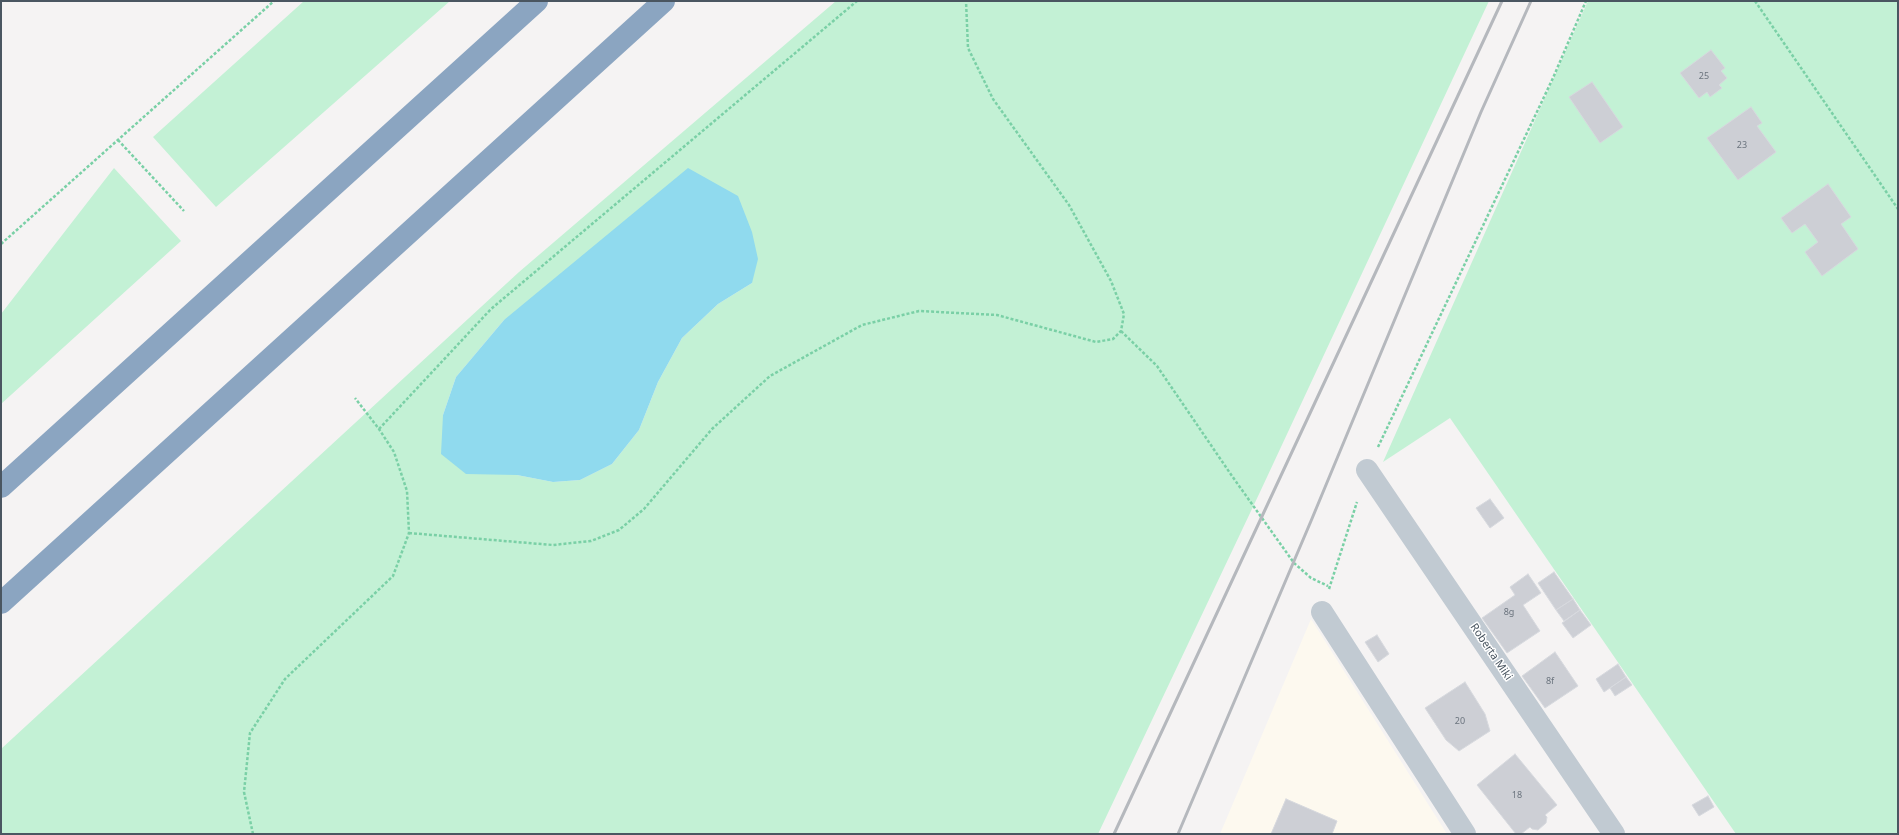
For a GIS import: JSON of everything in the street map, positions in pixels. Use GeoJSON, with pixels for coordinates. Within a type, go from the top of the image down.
{"type":"FeatureCollection","features":[{"type":"Feature","properties":{"kind":"highway"},"geometry":{"type":"LineString","coordinates":[[1,487],[537,1]]}},
{"type":"Feature","properties":{"kind":"highway"},"geometry":{"type":"LineString","coordinates":[[1,603],[664,1]]}},
{"type":"Feature","properties":{"kind":"highway"},"geometry":{"type":"LineString","coordinates":[[1,610],[45,563]]}},
{"type":"Feature","properties":{"kind":"street","name":"Roberta Miki"},"geometry":{"type":"LineString","coordinates":[[1367,470],[1614,834]]}},
{"type":"Feature","properties":{"kind":"street"},"geometry":{"type":"LineString","coordinates":[[1322,612],[1465,834]]}},
{"type":"Feature","properties":{"kind":"path"},"geometry":{"type":"LineString","coordinates":[[1,244],[274,1]]}},
{"type":"Feature","properties":{"kind":"path"},"geometry":{"type":"LineString","coordinates":[[379,429],[491,309],[857,1]]}},
{"type":"Feature","properties":{"kind":"path"},"geometry":{"type":"LineString","coordinates":[[409,533],[553,546],[591,541],[619,530],[644,509],[712,429],[770,376],[862,325],[919,311],[997,315],[1096,342],[1113,338],[1121,331],[1124,314],[1111,281],[1069,206],[992,99],[974,61],[968,48],[966,1]]}},
{"type":"Feature","properties":{"kind":"path"},"geometry":{"type":"LineString","coordinates":[[1322,612],[1367,470],[1554,78],[1586,1]]}},
{"type":"Feature","properties":{"kind":"path"},"geometry":{"type":"LineString","coordinates":[[1755,1],[1898,209]]}},
{"type":"Feature","properties":{"kind":"path"},"geometry":{"type":"LineString","coordinates":[[118,140],[184,211]]}},
{"type":"Feature","properties":{"kind":"path"},"geometry":{"type":"LineString","coordinates":[[1121,331],[1157,366],[1232,476],[1294,563],[1311,578],[1330,587]]}},
{"type":"Feature","properties":{"kind":"path"},"geometry":{"type":"LineString","coordinates":[[254,834],[244,792],[250,733],[285,679],[393,576],[409,533],[407,490],[394,452],[379,429],[354,398]]}},
{"type":"Feature","properties":{"kind":"shaded area"},"geometry":{"type":"Polygon","coordinates":[[[1311,619],[1447,834],[1220,834],[1311,619]]]}},
{"type":"Feature","properties":{"kind":"green space"},"geometry":{"type":"Polygon","coordinates":[[[304,1],[450,1],[216,207],[153,137],[304,1]]]}},
{"type":"Feature","properties":{"kind":"green space"},"geometry":{"type":"Polygon","coordinates":[[[836,1],[1489,1],[1260,492],[1098,834],[1,834],[1,749],[519,272],[836,1]],[[752,283],[504,320],[456,377],[443,415],[517,475],[553,482],[580,480],[612,464],[639,430],[658,382],[682,338],[718,304],[752,283]]]}},
{"type":"Feature","properties":{"kind":"green space"},"geometry":{"type":"Polygon","coordinates":[[[1588,1],[1898,1],[1898,834],[1736,834],[1450,418],[1383,462],[1588,1]]]}},
{"type":"Feature","properties":{"kind":"green space"},"geometry":{"type":"Polygon","coordinates":[[[114,168],[181,241],[1,404],[1,314],[114,168]]]}},
{"type":"Feature","properties":{"kind":"water"},"geometry":{"type":"Polygon","coordinates":[[[688,168],[738,196],[752,232],[758,259],[752,283],[718,304],[682,338],[658,382],[639,430],[612,464],[580,480],[553,482],[517,475],[466,474],[441,454],[443,415],[456,377],[504,320],[688,168]]]}},
{"type":"Feature","properties":{"kind":"building"},"geometry":{"type":"Polygon","coordinates":[[[1711,50],[1725,68],[1721,71],[1727,78],[1719,85],[1722,88],[1710,97],[1707,92],[1699,98],[1680,73],[1711,50]]]}},
{"type":"Feature","properties":{"kind":"building"},"geometry":{"type":"Polygon","coordinates":[[[1592,82],[1623,127],[1600,143],[1569,97],[1592,82]]]}},
{"type":"Feature","properties":{"kind":"building"},"geometry":{"type":"Polygon","coordinates":[[[1751,107],[1762,123],[1757,126],[1776,152],[1738,180],[1707,138],[1751,107]]]}},
{"type":"Feature","properties":{"kind":"building"},"geometry":{"type":"Polygon","coordinates":[[[1828,184],[1851,217],[1841,224],[1858,249],[1822,276],[1805,252],[1818,242],[1805,224],[1792,233],[1781,218],[1828,184]]]}},
{"type":"Feature","properties":{"kind":"building"},"geometry":{"type":"Polygon","coordinates":[[[1490,499],[1504,518],[1490,528],[1476,508],[1490,499]]]}},
{"type":"Feature","properties":{"kind":"building"},"geometry":{"type":"Polygon","coordinates":[[[1554,572],[1573,599],[1556,610],[1538,583],[1554,572]]]}},
{"type":"Feature","properties":{"kind":"building"},"geometry":{"type":"Polygon","coordinates":[[[1528,574],[1541,593],[1523,605],[1540,631],[1507,653],[1482,618],[1515,595],[1510,587],[1528,574]]]}},
{"type":"Feature","properties":{"kind":"building"},"geometry":{"type":"Polygon","coordinates":[[[1573,599],[1580,610],[1564,621],[1556,610],[1573,599]]]}},
{"type":"Feature","properties":{"kind":"building"},"geometry":{"type":"Polygon","coordinates":[[[1580,610],[1591,625],[1573,638],[1562,623],[1580,610]]]}},
{"type":"Feature","properties":{"kind":"building"},"geometry":{"type":"Polygon","coordinates":[[[1377,635],[1389,654],[1378,662],[1365,642],[1377,635]]]}},
{"type":"Feature","properties":{"kind":"building"},"geometry":{"type":"Polygon","coordinates":[[[1555,652],[1578,686],[1545,708],[1522,676],[1555,652]]]}},
{"type":"Feature","properties":{"kind":"building"},"geometry":{"type":"Polygon","coordinates":[[[1618,664],[1626,677],[1604,692],[1596,679],[1618,664]]]}},
{"type":"Feature","properties":{"kind":"building"},"geometry":{"type":"Polygon","coordinates":[[[1626,677],[1632,685],[1615,696],[1610,688],[1626,677]]]}},
{"type":"Feature","properties":{"kind":"building"},"geometry":{"type":"Polygon","coordinates":[[[1465,682],[1485,714],[1490,731],[1459,751],[1446,740],[1425,708],[1465,682]]]}},
{"type":"Feature","properties":{"kind":"building"},"geometry":{"type":"Polygon","coordinates":[[[1515,754],[1557,805],[1545,815],[1547,817],[1546,823],[1538,830],[1530,827],[1521,834],[1516,834],[1477,785],[1515,754]]]}},
{"type":"Feature","properties":{"kind":"building"},"geometry":{"type":"Polygon","coordinates":[[[1708,796],[1714,807],[1699,816],[1692,805],[1708,796]]]}},
{"type":"Feature","properties":{"kind":"building"},"geometry":{"type":"Polygon","coordinates":[[[1286,799],[1337,821],[1332,834],[1271,834],[1286,799]]]}},
{"type":"Feature","properties":{"kind":"railway"},"geometry":{"type":"LineString","coordinates":[[1114,834],[1502,1]]}},
{"type":"Feature","properties":{"kind":"railway"},"geometry":{"type":"LineString","coordinates":[[1178,834],[1311,521],[1481,112],[1531,1]]}}]}
